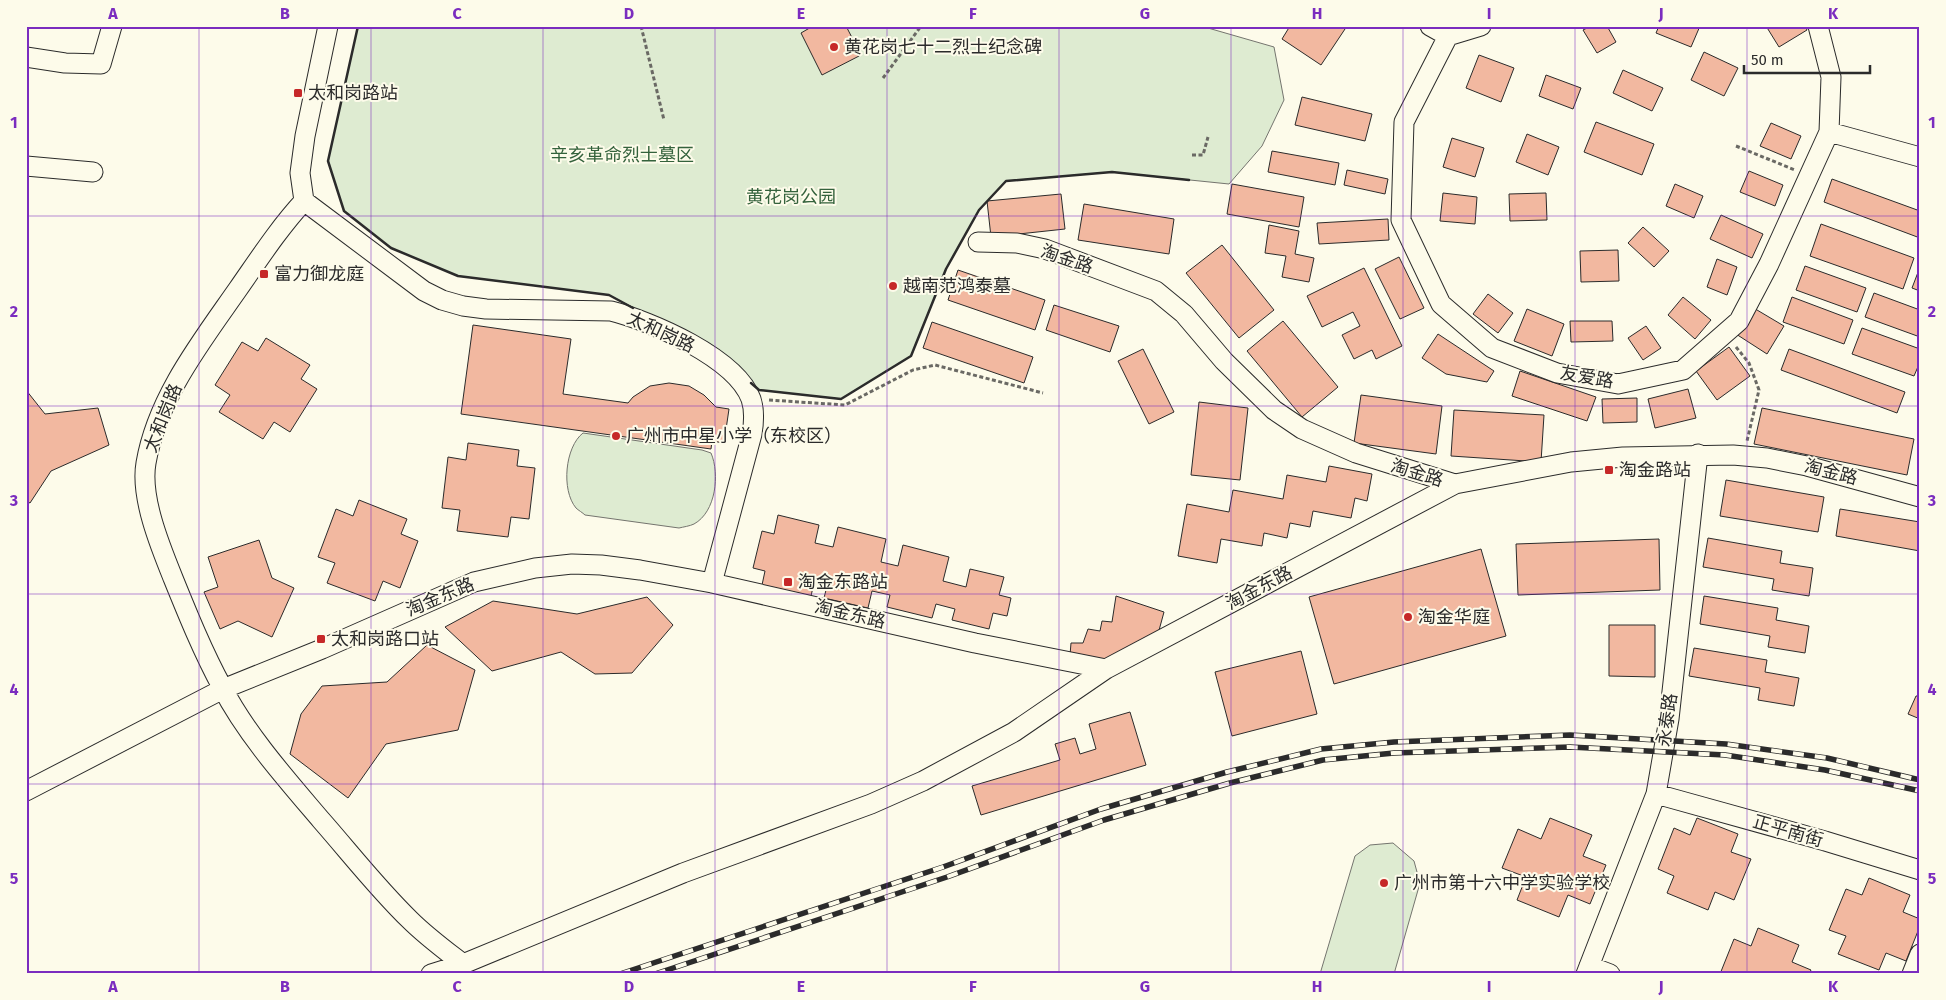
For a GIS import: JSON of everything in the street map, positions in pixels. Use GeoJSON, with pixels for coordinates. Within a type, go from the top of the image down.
{"type":"FeatureCollection","features":[{"type":"Feature","properties":{"kind":"street"},"geometry":{"type":"LineString","coordinates":[[26,56],[65,63],[101,64],[112,26]]}},
{"type":"Feature","properties":{"kind":"street"},"geometry":{"type":"LineString","coordinates":[[304,201],[300,173],[305,136],[328,26]]}},
{"type":"Feature","properties":{"kind":"street"},"geometry":{"type":"LineString","coordinates":[[1430,26],[1448,36],[1481,26]]}},
{"type":"Feature","properties":{"kind":"street","name":"友爱路"},"geometry":{"type":"LineString","coordinates":[[1448,36],[1404,122],[1401,220],[1441,304],[1492,348],[1557,373],[1618,384],[1684,370],[1739,321],[1769,264],[1829,132],[1831,77],[1818,26]]}},
{"type":"Feature","properties":{"kind":"street"},"geometry":{"type":"LineString","coordinates":[[1824,49],[1826,26]]}},
{"type":"Feature","properties":{"kind":"street"},"geometry":{"type":"LineString","coordinates":[[1829,132],[1920,157]]}},
{"type":"Feature","properties":{"kind":"street"},"geometry":{"type":"LineString","coordinates":[[26,166],[94,172]]}},
{"type":"Feature","properties":{"kind":"street","name":"太和岗路"},"geometry":{"type":"LineString","coordinates":[[462,964],[410,920],[280,770],[223,689],[193,627],[167,564],[146,489],[146,465],[151,438],[160,414],[188,362],[273,239],[304,201],[424,291],[442,300],[463,306],[486,309],[611,311],[666,331],[710,356],[735,375],[751,399],[754,415],[752,434],[712,583]]}},
{"type":"Feature","properties":{"kind":"street","name":"淘金路"},"geometry":{"type":"LineString","coordinates":[[978,242],[1018,244],[1045,249],[1156,291],[1184,314],[1224,361],[1254,392],[1274,410],[1302,429],[1356,453],[1455,484],[1571,462],[1623,457],[1698,454],[1744,456],[1807,466],[1920,497]]}},
{"type":"Feature","properties":{"kind":"street","name":"永泰路"},"geometry":{"type":"LineString","coordinates":[[1588,970],[1656,794],[1669,719],[1698,454]]}},
{"type":"Feature","properties":{"kind":"street","name":"淘金东路"},"geometry":{"type":"LineString","coordinates":[[26,791],[223,689],[322,649],[453,591],[501,574],[535,568],[601,564],[712,583],[965,641],[1106,669],[1455,484]]}},
{"type":"Feature","properties":{"kind":"street"},"geometry":{"type":"LineString","coordinates":[[431,974],[462,964],[683,873],[871,804],[923,781],[1014,732],[1106,669]]}},
{"type":"Feature","properties":{"kind":"street","name":"正平南街"},"geometry":{"type":"LineString","coordinates":[[1656,794],[1825,840],[1920,870]]}},
{"type":"Feature","properties":{"kind":"street"},"geometry":{"type":"LineString","coordinates":[[1912,974],[1920,954]]}},
{"type":"Feature","properties":{"kind":"street"},"geometry":{"type":"LineString","coordinates":[[1588,970],[1610,974]]}},
{"type":"Feature","properties":{"kind":"path"},"geometry":{"type":"LineString","coordinates":[[641,26],[664,120]]}},
{"type":"Feature","properties":{"kind":"path"},"geometry":{"type":"LineString","coordinates":[[883,78],[921,26]]}},
{"type":"Feature","properties":{"kind":"path"},"geometry":{"type":"LineString","coordinates":[[1192,155],[1203,155],[1208,137]]}},
{"type":"Feature","properties":{"kind":"path"},"geometry":{"type":"LineString","coordinates":[[1736,146],[1809,176]]}},
{"type":"Feature","properties":{"kind":"path"},"geometry":{"type":"LineString","coordinates":[[1726,332],[1749,363],[1759,390],[1744,456]]}},
{"type":"Feature","properties":{"kind":"path"},"geometry":{"type":"LineString","coordinates":[[751,399],[845,405],[913,370],[935,365],[1043,392]]}},
{"type":"Feature","properties":{"kind":"green space","name":"黄花岗公园"},"geometry":{"type":"Polygon","coordinates":[[[358,26],[1201,26],[1274,47],[1284,100],[1262,146],[1229,184],[1112,172],[1006,181],[979,210],[946,269],[911,356],[841,399],[759,390],[700,342],[609,295],[458,276],[391,248],[344,211],[328,161],[358,26]]]}},
{"type":"Feature","properties":{"kind":"green space"},"geometry":{"type":"Polygon","coordinates":[[[583,433],[702,450],[711,453],[714,462],[715,482],[714,492],[707,511],[694,524],[679,528],[585,515],[576,508],[571,500],[567,480],[567,469],[572,448],[583,433]]]}},
{"type":"Feature","properties":{"kind":"green space"},"geometry":{"type":"Polygon","coordinates":[[[1393,843],[1414,861],[1420,883],[1394,974],[1320,974],[1355,856],[1370,845],[1393,843]]]}},
{"type":"Feature","properties":{"kind":"building"},"geometry":{"type":"Polygon","coordinates":[[[813,26],[846,26],[861,55],[822,75],[801,33],[813,26]]]}},
{"type":"Feature","properties":{"kind":"building"},"geometry":{"type":"Polygon","coordinates":[[[1290,26],[1347,26],[1321,65],[1282,39],[1290,26]]]}},
{"type":"Feature","properties":{"kind":"building"},"geometry":{"type":"Polygon","coordinates":[[[1591,26],[1607,26],[1616,42],[1597,53],[1583,30],[1591,26]]]}},
{"type":"Feature","properties":{"kind":"building"},"geometry":{"type":"Polygon","coordinates":[[[1659,26],[1700,26],[1691,47],[1656,33],[1659,26]]]}},
{"type":"Feature","properties":{"kind":"building"},"geometry":{"type":"Polygon","coordinates":[[[1766,26],[1805,26],[1807,30],[1779,47],[1766,26]]]}},
{"type":"Feature","properties":{"kind":"building"},"geometry":{"type":"Polygon","coordinates":[[[1704,52],[1738,68],[1724,96],[1691,80],[1704,52]]]}},
{"type":"Feature","properties":{"kind":"building"},"geometry":{"type":"Polygon","coordinates":[[[1479,55],[1514,68],[1501,102],[1466,88],[1479,55]]]}},
{"type":"Feature","properties":{"kind":"building"},"geometry":{"type":"Polygon","coordinates":[[[1623,70],[1663,88],[1652,111],[1613,93],[1623,70]]]}},
{"type":"Feature","properties":{"kind":"building"},"geometry":{"type":"Polygon","coordinates":[[[1546,75],[1581,88],[1573,109],[1539,96],[1546,75]]]}},
{"type":"Feature","properties":{"kind":"building"},"geometry":{"type":"Polygon","coordinates":[[[1302,97],[1372,114],[1365,141],[1295,125],[1302,97]]]}},
{"type":"Feature","properties":{"kind":"building"},"geometry":{"type":"Polygon","coordinates":[[[1596,122],[1654,144],[1642,175],[1584,152],[1596,122]]]}},
{"type":"Feature","properties":{"kind":"building"},"geometry":{"type":"Polygon","coordinates":[[[1771,123],[1801,136],[1791,159],[1760,146],[1771,123]]]}},
{"type":"Feature","properties":{"kind":"building"},"geometry":{"type":"Polygon","coordinates":[[[1527,134],[1559,147],[1548,175],[1516,162],[1527,134]]]}},
{"type":"Feature","properties":{"kind":"building"},"geometry":{"type":"Polygon","coordinates":[[[1452,138],[1484,148],[1475,177],[1443,167],[1452,138]]]}},
{"type":"Feature","properties":{"kind":"building"},"geometry":{"type":"Polygon","coordinates":[[[1272,151],[1339,163],[1335,185],[1268,172],[1272,151]]]}},
{"type":"Feature","properties":{"kind":"building"},"geometry":{"type":"Polygon","coordinates":[[[1347,170],[1388,179],[1385,194],[1344,185],[1347,170]]]}},
{"type":"Feature","properties":{"kind":"building"},"geometry":{"type":"Polygon","coordinates":[[[1749,171],[1783,185],[1775,206],[1740,192],[1749,171]]]}},
{"type":"Feature","properties":{"kind":"building"},"geometry":{"type":"Polygon","coordinates":[[[1832,179],[1920,211],[1920,238],[1824,202],[1832,179]]]}},
{"type":"Feature","properties":{"kind":"building"},"geometry":{"type":"Polygon","coordinates":[[[1232,184],[1304,197],[1299,227],[1227,214],[1232,184]]]}},
{"type":"Feature","properties":{"kind":"building"},"geometry":{"type":"Polygon","coordinates":[[[1675,184],[1703,196],[1694,218],[1666,206],[1675,184]]]}},
{"type":"Feature","properties":{"kind":"building"},"geometry":{"type":"Polygon","coordinates":[[[1443,193],[1477,197],[1475,224],[1440,221],[1443,193]]]}},
{"type":"Feature","properties":{"kind":"building"},"geometry":{"type":"Polygon","coordinates":[[[1546,193],[1547,220],[1510,221],[1509,194],[1546,193]]]}},
{"type":"Feature","properties":{"kind":"building"},"geometry":{"type":"Polygon","coordinates":[[[1061,194],[1065,229],[991,237],[987,201],[1061,194]]]}},
{"type":"Feature","properties":{"kind":"building"},"geometry":{"type":"Polygon","coordinates":[[[1084,204],[1174,219],[1169,254],[1078,240],[1084,204]]]}},
{"type":"Feature","properties":{"kind":"building"},"geometry":{"type":"Polygon","coordinates":[[[1721,215],[1763,234],[1752,258],[1710,239],[1721,215]]]}},
{"type":"Feature","properties":{"kind":"building"},"geometry":{"type":"Polygon","coordinates":[[[1388,219],[1389,240],[1319,244],[1317,223],[1388,219]]]}},
{"type":"Feature","properties":{"kind":"building"},"geometry":{"type":"Polygon","coordinates":[[[1821,224],[1914,258],[1903,289],[1810,256],[1821,224]]]}},
{"type":"Feature","properties":{"kind":"building"},"geometry":{"type":"Polygon","coordinates":[[[1269,225],[1299,231],[1295,254],[1314,258],[1309,282],[1282,277],[1286,256],[1265,253],[1269,225]]]}},
{"type":"Feature","properties":{"kind":"building"},"geometry":{"type":"Polygon","coordinates":[[[1643,227],[1669,251],[1654,267],[1628,243],[1643,227]]]}},
{"type":"Feature","properties":{"kind":"building"},"geometry":{"type":"Polygon","coordinates":[[[1222,245],[1274,310],[1239,338],[1186,273],[1222,245]]]}},
{"type":"Feature","properties":{"kind":"building"},"geometry":{"type":"Polygon","coordinates":[[[1618,250],[1619,281],[1581,282],[1580,251],[1618,250]]]}},
{"type":"Feature","properties":{"kind":"building"},"geometry":{"type":"Polygon","coordinates":[[[1399,257],[1424,308],[1400,319],[1375,269],[1399,257]]]}},
{"type":"Feature","properties":{"kind":"building"},"geometry":{"type":"Polygon","coordinates":[[[1717,259],[1737,267],[1727,295],[1707,287],[1717,259]]]}},
{"type":"Feature","properties":{"kind":"building"},"geometry":{"type":"Polygon","coordinates":[[[1805,266],[1866,288],[1857,312],[1796,290],[1805,266]]]}},
{"type":"Feature","properties":{"kind":"building"},"geometry":{"type":"Polygon","coordinates":[[[1920,267],[1920,291],[1912,288],[1920,267]]]}},
{"type":"Feature","properties":{"kind":"building"},"geometry":{"type":"Polygon","coordinates":[[[1364,268],[1402,346],[1376,359],[1372,350],[1354,359],[1342,335],[1360,326],[1353,312],[1322,327],[1307,296],[1364,268]]]}},
{"type":"Feature","properties":{"kind":"building"},"geometry":{"type":"Polygon","coordinates":[[[958,270],[1045,300],[1035,330],[948,300],[958,270]]]}},
{"type":"Feature","properties":{"kind":"building"},"geometry":{"type":"Polygon","coordinates":[[[1874,293],[1920,310],[1920,337],[1865,317],[1874,293]]]}},
{"type":"Feature","properties":{"kind":"building"},"geometry":{"type":"Polygon","coordinates":[[[1488,294],[1513,313],[1498,333],[1473,314],[1488,294]]]}},
{"type":"Feature","properties":{"kind":"building"},"geometry":{"type":"Polygon","coordinates":[[[1683,297],[1711,320],[1695,339],[1668,315],[1683,297]]]}},
{"type":"Feature","properties":{"kind":"building"},"geometry":{"type":"Polygon","coordinates":[[[1792,297],[1853,320],[1844,344],[1783,322],[1792,297]]]}},
{"type":"Feature","properties":{"kind":"building"},"geometry":{"type":"Polygon","coordinates":[[[1054,305],[1119,326],[1110,352],[1046,330],[1054,305]]]}},
{"type":"Feature","properties":{"kind":"building"},"geometry":{"type":"Polygon","coordinates":[[[1752,307],[1784,326],[1767,354],[1736,334],[1752,307]]]}},
{"type":"Feature","properties":{"kind":"building"},"geometry":{"type":"Polygon","coordinates":[[[1527,309],[1564,324],[1552,356],[1514,341],[1527,309]]]}},
{"type":"Feature","properties":{"kind":"building"},"geometry":{"type":"Polygon","coordinates":[[[1283,321],[1338,387],[1302,417],[1247,351],[1283,321]]]}},
{"type":"Feature","properties":{"kind":"building"},"geometry":{"type":"Polygon","coordinates":[[[1570,321],[1612,321],[1613,341],[1571,342],[1570,321]]]}},
{"type":"Feature","properties":{"kind":"building"},"geometry":{"type":"Polygon","coordinates":[[[932,322],[1033,357],[1024,383],[923,348],[932,322]]]}},
{"type":"Feature","properties":{"kind":"building"},"geometry":{"type":"Polygon","coordinates":[[[473,325],[571,339],[563,394],[628,403],[633,397],[650,386],[669,383],[689,386],[704,395],[716,407],[729,409],[724,443],[712,441],[711,449],[461,414],[473,325]]]}},
{"type":"Feature","properties":{"kind":"building"},"geometry":{"type":"Polygon","coordinates":[[[1646,326],[1661,348],[1643,360],[1628,338],[1646,326]]]}},
{"type":"Feature","properties":{"kind":"building"},"geometry":{"type":"Polygon","coordinates":[[[1862,328],[1920,349],[1920,362],[1914,376],[1852,354],[1862,328]]]}},
{"type":"Feature","properties":{"kind":"building"},"geometry":{"type":"Polygon","coordinates":[[[1438,334],[1494,371],[1487,382],[1446,374],[1422,358],[1438,334]]]}},
{"type":"Feature","properties":{"kind":"building"},"geometry":{"type":"Polygon","coordinates":[[[266,338],[310,365],[301,379],[317,389],[290,432],[274,422],[263,439],[219,412],[230,395],[215,385],[242,342],[258,351],[266,338]]]}},
{"type":"Feature","properties":{"kind":"building"},"geometry":{"type":"Polygon","coordinates":[[[1729,347],[1750,376],[1717,400],[1696,371],[1729,347]]]}},
{"type":"Feature","properties":{"kind":"building"},"geometry":{"type":"Polygon","coordinates":[[[1143,349],[1174,412],[1149,424],[1118,361],[1143,349]]]}},
{"type":"Feature","properties":{"kind":"building"},"geometry":{"type":"Polygon","coordinates":[[[1789,349],[1905,392],[1897,413],[1781,370],[1789,349]]]}},
{"type":"Feature","properties":{"kind":"building"},"geometry":{"type":"Polygon","coordinates":[[[1520,371],[1596,397],[1587,421],[1512,396],[1520,371]]]}},
{"type":"Feature","properties":{"kind":"building"},"geometry":{"type":"Polygon","coordinates":[[[1688,389],[1696,418],[1655,428],[1648,399],[1688,389]]]}},
{"type":"Feature","properties":{"kind":"building"},"geometry":{"type":"Polygon","coordinates":[[[26,390],[45,414],[98,408],[109,445],[51,471],[30,503],[26,501],[26,390]]]}},
{"type":"Feature","properties":{"kind":"building"},"geometry":{"type":"Polygon","coordinates":[[[1361,395],[1442,406],[1436,454],[1354,443],[1361,395]]]}},
{"type":"Feature","properties":{"kind":"building"},"geometry":{"type":"Polygon","coordinates":[[[1637,398],[1637,422],[1603,423],[1602,399],[1637,398]]]}},
{"type":"Feature","properties":{"kind":"building"},"geometry":{"type":"Polygon","coordinates":[[[1199,402],[1248,408],[1240,480],[1191,475],[1199,402]]]}},
{"type":"Feature","properties":{"kind":"building"},"geometry":{"type":"Polygon","coordinates":[[[1762,408],[1914,439],[1907,475],[1754,444],[1762,408]]]}},
{"type":"Feature","properties":{"kind":"building"},"geometry":{"type":"Polygon","coordinates":[[[1454,410],[1544,415],[1541,462],[1451,456],[1454,410]]]}},
{"type":"Feature","properties":{"kind":"building"},"geometry":{"type":"Polygon","coordinates":[[[468,443],[519,450],[517,466],[535,468],[529,519],[511,517],[508,537],[457,531],[460,510],[442,508],[448,457],[466,460],[468,443]]]}},
{"type":"Feature","properties":{"kind":"building"},"geometry":{"type":"Polygon","coordinates":[[[1329,466],[1372,474],[1367,501],[1355,498],[1351,518],[1313,511],[1310,527],[1290,523],[1287,538],[1264,533],[1262,546],[1221,539],[1217,563],[1178,556],[1187,504],[1229,512],[1233,490],[1283,499],[1287,475],[1326,482],[1329,466]]]}},
{"type":"Feature","properties":{"kind":"building"},"geometry":{"type":"Polygon","coordinates":[[[1726,480],[1824,497],[1818,532],[1720,516],[1726,480]]]}},
{"type":"Feature","properties":{"kind":"building"},"geometry":{"type":"Polygon","coordinates":[[[359,500],[407,519],[401,534],[418,541],[400,588],[383,581],[375,601],[327,583],[335,563],[318,557],[336,509],[353,516],[359,500]]]}},
{"type":"Feature","properties":{"kind":"building"},"geometry":{"type":"Polygon","coordinates":[[[1840,509],[1920,522],[1920,551],[1836,536],[1840,509]]]}},
{"type":"Feature","properties":{"kind":"building"},"geometry":{"type":"Polygon","coordinates":[[[778,515],[819,525],[815,543],[833,547],[838,527],[886,539],[881,562],[898,566],[903,545],[949,557],[943,581],[966,587],[970,569],[1004,577],[999,595],[1011,598],[1007,616],[993,613],[989,629],[952,620],[955,609],[936,604],[932,618],[887,607],[890,595],[872,591],[868,608],[824,598],[827,586],[814,583],[811,596],[762,585],[765,571],[753,568],[762,531],[774,534],[778,515]]]}},
{"type":"Feature","properties":{"kind":"building"},"geometry":{"type":"Polygon","coordinates":[[[1708,538],[1782,551],[1780,563],[1813,568],[1809,596],[1772,590],[1774,579],[1703,567],[1708,538]]]}},
{"type":"Feature","properties":{"kind":"building"},"geometry":{"type":"Polygon","coordinates":[[[1659,539],[1660,590],[1518,595],[1516,544],[1659,539]]]}},
{"type":"Feature","properties":{"kind":"building"},"geometry":{"type":"Polygon","coordinates":[[[259,540],[272,578],[294,588],[272,637],[238,621],[220,629],[204,592],[218,587],[208,557],[259,540]]]}},
{"type":"Feature","properties":{"kind":"building","name":"淘金华庭"},"geometry":{"type":"Polygon","coordinates":[[[1481,549],[1506,636],[1334,684],[1309,597],[1481,549]]]}},
{"type":"Feature","properties":{"kind":"building"},"geometry":{"type":"Polygon","coordinates":[[[1116,596],[1164,612],[1158,634],[1102,662],[1070,655],[1071,643],[1083,643],[1088,629],[1100,631],[1102,621],[1112,622],[1116,596]]]}},
{"type":"Feature","properties":{"kind":"building"},"geometry":{"type":"Polygon","coordinates":[[[1704,596],[1778,608],[1776,620],[1809,626],[1805,653],[1768,647],[1770,636],[1700,624],[1704,596]]]}},
{"type":"Feature","properties":{"kind":"building"},"geometry":{"type":"Polygon","coordinates":[[[647,597],[673,625],[632,673],[595,674],[561,652],[492,671],[445,627],[493,601],[577,614],[647,597]]]}},
{"type":"Feature","properties":{"kind":"building"},"geometry":{"type":"Polygon","coordinates":[[[1609,625],[1655,625],[1655,677],[1609,676],[1609,625]]]}},
{"type":"Feature","properties":{"kind":"building"},"geometry":{"type":"Polygon","coordinates":[[[427,645],[475,670],[458,730],[386,744],[348,798],[290,754],[301,714],[322,686],[387,682],[427,645]]]}},
{"type":"Feature","properties":{"kind":"building"},"geometry":{"type":"Polygon","coordinates":[[[1694,648],[1767,660],[1765,672],[1799,678],[1794,706],[1758,700],[1760,688],[1689,676],[1694,648]]]}},
{"type":"Feature","properties":{"kind":"building"},"geometry":{"type":"Polygon","coordinates":[[[1301,651],[1317,714],[1232,736],[1215,672],[1301,651]]]}},
{"type":"Feature","properties":{"kind":"building"},"geometry":{"type":"Polygon","coordinates":[[[1916,696],[1920,696],[1920,719],[1908,714],[1916,696]]]}},
{"type":"Feature","properties":{"kind":"building"},"geometry":{"type":"Polygon","coordinates":[[[1130,712],[1146,765],[981,815],[972,786],[1060,760],[1055,744],[1075,738],[1080,754],[1096,749],[1089,724],[1130,712]]]}},
{"type":"Feature","properties":{"kind":"building"},"geometry":{"type":"Polygon","coordinates":[[[1550,818],[1592,835],[1583,856],[1606,865],[1590,904],[1568,895],[1559,917],[1517,900],[1526,877],[1502,868],[1518,829],[1541,839],[1550,818]]]}},
{"type":"Feature","properties":{"kind":"building"},"geometry":{"type":"Polygon","coordinates":[[[1697,818],[1738,834],[1731,852],[1751,859],[1734,900],[1715,892],[1708,910],[1667,893],[1674,876],[1658,869],[1674,828],[1690,835],[1697,818]]]}},
{"type":"Feature","properties":{"kind":"building"},"geometry":{"type":"Polygon","coordinates":[[[1869,878],[1910,895],[1903,912],[1920,919],[1920,926],[1906,961],[1886,953],[1879,970],[1838,954],[1846,936],[1829,930],[1846,889],[1862,895],[1869,878]]]}},
{"type":"Feature","properties":{"kind":"building"},"geometry":{"type":"Polygon","coordinates":[[[1758,928],[1799,945],[1792,962],[1811,970],[1809,974],[1720,974],[1734,939],[1751,946],[1758,928]]]}},
{"type":"Feature","properties":{"kind":"railway"},"geometry":{"type":"LineString","coordinates":[[620,974],[943,867],[1101,809],[1227,772],[1321,749],[1394,742],[1570,735],[1726,744],[1827,758],[1920,780]]}},
{"type":"Feature","properties":{"kind":"railway"},"geometry":{"type":"LineString","coordinates":[[655,974],[947,877],[1104,820],[1230,783],[1323,760],[1394,753],[1570,747],[1725,755],[1825,770],[1920,791]]}},
{"type":"Feature","properties":{"kind":"wall"},"geometry":{"type":"LineString","coordinates":[[358,26],[328,161],[344,211],[391,248],[458,276],[609,295],[633,308]]}},
{"type":"Feature","properties":{"kind":"wall"},"geometry":{"type":"LineString","coordinates":[[751,383],[759,390],[841,399],[911,356],[946,269],[979,210],[1006,181],[1112,172],[1189,180]]}},
{"type":"Feature","properties":{"kind":"place","name":"黄花岗七十二烈士纪念碑"},"geometry":{"type":"Point","coordinates":[834,47]}},
{"type":"Feature","properties":{"kind":"place","name":"太和岗路站"},"geometry":{"type":"Point","coordinates":[298,93]}},
{"type":"Feature","properties":{"kind":"place","name":"富力御龙庭"},"geometry":{"type":"Point","coordinates":[264,274]}},
{"type":"Feature","properties":{"kind":"place","name":"越南范鸿泰墓"},"geometry":{"type":"Point","coordinates":[893,286]}},
{"type":"Feature","properties":{"kind":"place","name":"广州市中星小学（东校区）"},"geometry":{"type":"Point","coordinates":[616,436]}},
{"type":"Feature","properties":{"kind":"place","name":"淘金路站"},"geometry":{"type":"Point","coordinates":[1609,470]}},
{"type":"Feature","properties":{"kind":"place","name":"淘金东路站"},"geometry":{"type":"Point","coordinates":[788,582]}},
{"type":"Feature","properties":{"kind":"place","name":"淘金华庭"},"geometry":{"type":"Point","coordinates":[1408,617]}},
{"type":"Feature","properties":{"kind":"place","name":"太和岗路口站"},"geometry":{"type":"Point","coordinates":[321,639]}},
{"type":"Feature","properties":{"kind":"place","name":"广州市第十六中学实验学校"},"geometry":{"type":"Point","coordinates":[1384,883]}},
{"type":"Feature","properties":{"kind":"park label","name":"辛亥革命烈士墓区"},"geometry":{"type":"Point","coordinates":[622,155]}}]}
